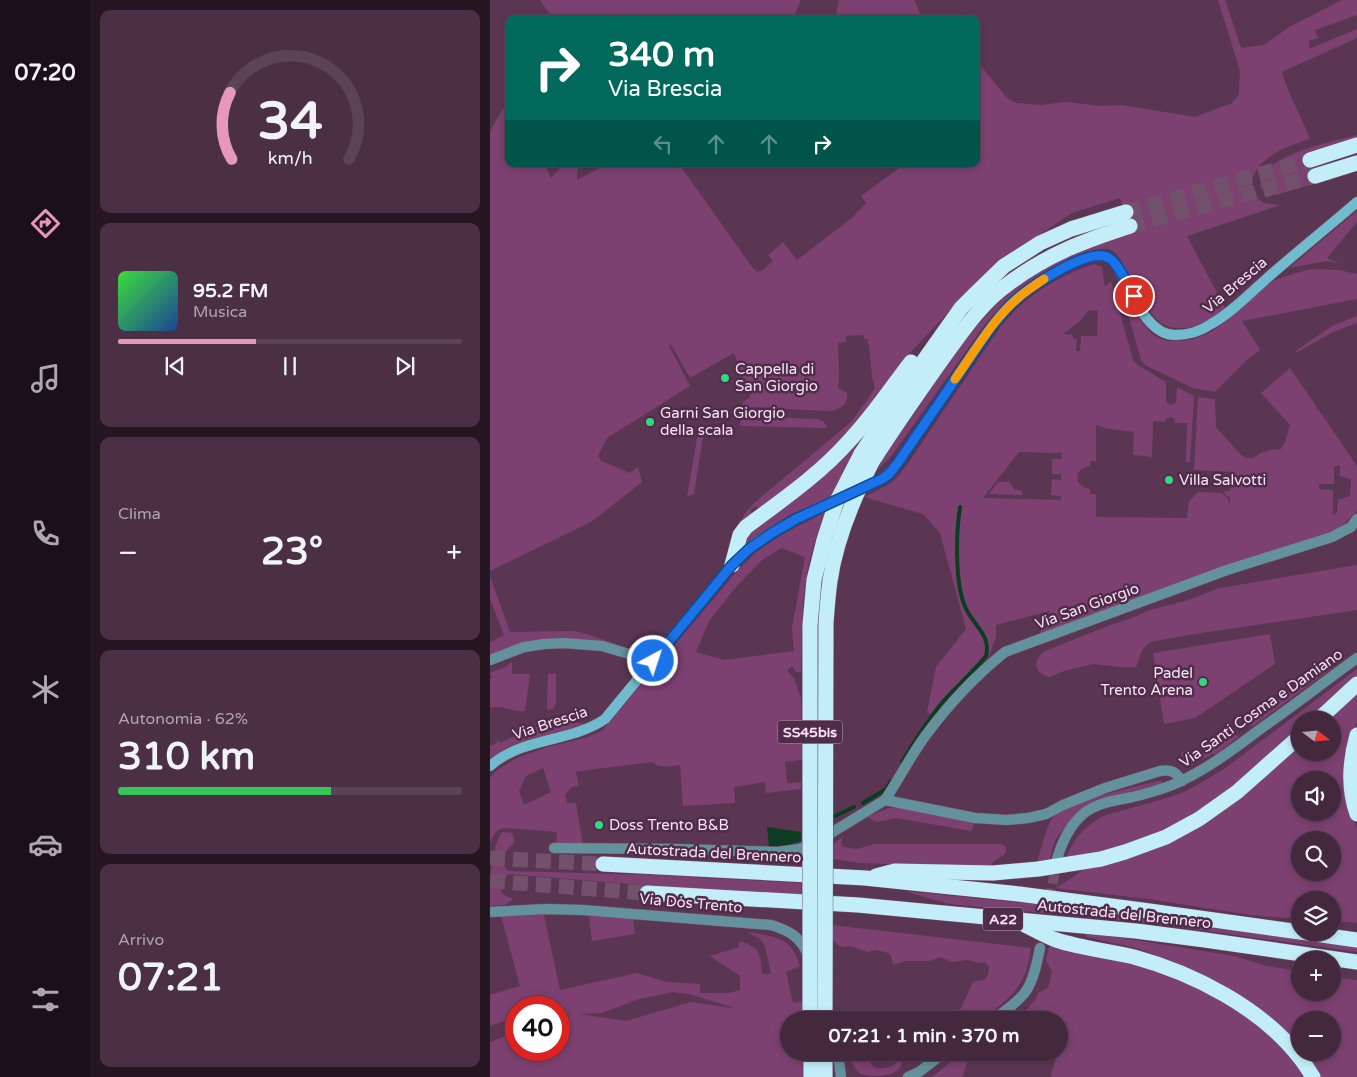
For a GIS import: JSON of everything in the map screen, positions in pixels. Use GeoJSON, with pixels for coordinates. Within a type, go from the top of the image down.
{"type":"FeatureCollection","features":[{"type":"Feature","properties":{"kind":"highway"},"geometry":{"type":"LineString","coordinates":[[1310,160],[1357,145]]}},
{"type":"Feature","properties":{"kind":"highway"},"geometry":{"type":"LineString","coordinates":[[1315,176],[1357,163]]}},
{"type":"Feature","properties":{"kind":"highway","name":"SS45bis"},"geometry":{"type":"LineString","coordinates":[[810,1011],[810,634],[814,580],[836,503],[866,458],[910,380],[962,308],[975,294],[1004,266],[1040,243],[1071,229],[1128,219],[1044,260],[1006,285],[984,305],[904,412],[866,458],[858,491],[839,541],[830,580],[826,623],[825,1011]]}},
{"type":"Feature","properties":{"kind":"highway"},"geometry":{"type":"LineString","coordinates":[[732,565],[737,543],[746,527],[810,479],[843,448],[869,418],[924,344],[962,308]]}},
{"type":"Feature","properties":{"kind":"highway"},"geometry":{"type":"LineString","coordinates":[[1328,711],[1357,684]]}},
{"type":"Feature","properties":{"kind":"highway"},"geometry":{"type":"LineString","coordinates":[[1357,735],[1351,765],[1351,788],[1357,814]]}},
{"type":"Feature","properties":{"kind":"highway"},"geometry":{"type":"LineString","coordinates":[[865,878],[895,871],[993,873],[1038,869],[1101,859],[1125,852],[1166,837],[1199,819],[1237,792],[1291,744]]}},
{"type":"Feature","properties":{"kind":"highway","name":"Autostrada del Brennero"},"geometry":{"type":"LineString","coordinates":[[603,864],[865,878],[1019,894],[1291,931]]}},
{"type":"Feature","properties":{"kind":"highway","name":"Autostrada del Brennero"},"geometry":{"type":"LineString","coordinates":[[647,893],[858,905],[1136,931],[1357,962]]}},
{"type":"Feature","properties":{"kind":"highway"},"geometry":{"type":"LineString","coordinates":[[1015,920],[1055,939],[1136,958],[1169,969],[1210,987],[1234,1001],[1273,1029],[1301,1058],[1312,1077]]}},
{"type":"Feature","properties":{"kind":"highway","name":"Autostrada del Brennero"},"geometry":{"type":"LineString","coordinates":[[1341,938],[1357,940]]}},
{"type":"Feature","properties":{"kind":"highway"},"geometry":{"type":"LineString","coordinates":[[811,1061],[811,1077]]}},
{"type":"Feature","properties":{"kind":"highway"},"geometry":{"type":"LineString","coordinates":[[825,1061],[825,1077]]}},
{"type":"Feature","properties":{"kind":"street","name":"Via Brescia"},"geometry":{"type":"LineString","coordinates":[[490,766],[510,752],[530,744],[596,725],[604,719],[732,565],[749,549],[796,519],[858,491],[889,474],[992,326],[1019,296],[1067,266],[1086,258],[1106,256],[1115,264],[1150,322],[1162,332],[1169,334],[1191,333],[1223,318],[1357,202]]}},
{"type":"Feature","properties":{"kind":"street","name":"Via San Giorgio"},"geometry":{"type":"LineString","coordinates":[[885,800],[926,736],[962,691],[985,668],[1005,652],[1226,570],[1332,537],[1351,527],[1357,519]]}},
{"type":"Feature","properties":{"kind":"street"},"geometry":{"type":"LineString","coordinates":[[490,660],[524,647],[564,643],[606,646],[653,661]]}},
{"type":"Feature","properties":{"kind":"street","name":"Via Santi Cosma e Damiano"},"geometry":{"type":"LineString","coordinates":[[1057,860],[1065,836],[1083,814],[1092,808],[1115,800],[1141,795],[1182,781],[1218,760],[1357,658]]}},
{"type":"Feature","properties":{"kind":"street","name":"Via Santi Cosma e Damiano"},"geometry":{"type":"LineString","coordinates":[[885,800],[975,818],[1007,820],[1046,814],[1104,788],[1160,771],[1167,770],[1177,773],[1182,781]]}},
{"type":"Feature","properties":{"kind":"street"},"geometry":{"type":"LineString","coordinates":[[554,848],[778,852],[799,849],[813,844],[885,800]]}},
{"type":"Feature","properties":{"kind":"street","name":"Via Dòs Trento"},"geometry":{"type":"LineString","coordinates":[[490,912],[546,909],[582,910],[771,925],[782,928],[797,937],[806,948],[827,1011]]}},
{"type":"Feature","properties":{"kind":"street"},"geometry":{"type":"LineString","coordinates":[[1005,1011],[1015,1003],[1027,989],[1034,973],[1040,948]]}},
{"type":"Feature","properties":{"kind":"street"},"geometry":{"type":"LineString","coordinates":[[839,1061],[841,1077]]}},
{"type":"Feature","properties":{"kind":"street"},"geometry":{"type":"LineString","coordinates":[[840,1061],[850,1077]]}},
{"type":"Feature","properties":{"kind":"street"},"geometry":{"type":"LineString","coordinates":[[908,1077],[917,1075],[934,1061]]}},
{"type":"Feature","properties":{"kind":"shaded area"},"geometry":{"type":"Polygon","coordinates":[[[540,0],[801,0],[795,15],[550,15],[540,0]]]}},
{"type":"Feature","properties":{"kind":"shaded area"},"geometry":{"type":"Polygon","coordinates":[[[839,0],[914,0],[921,15],[836,15],[839,0]]]}},
{"type":"Feature","properties":{"kind":"shaded area"},"geometry":{"type":"Polygon","coordinates":[[[1218,0],[1225,0],[1241,48],[1264,45],[1289,27],[1342,0],[1357,0],[1357,15],[1315,30],[1318,38],[1309,41],[1309,49],[1357,29],[1357,38],[1282,72],[1310,139],[1272,155],[1261,164],[1255,173],[1252,188],[1257,198],[1265,203],[1280,205],[1187,236],[1225,308],[1207,321],[1185,328],[1167,326],[1160,322],[1148,309],[1118,255],[1113,251],[1102,249],[1077,256],[1034,279],[999,308],[984,326],[892,455],[877,471],[891,446],[954,356],[995,306],[1010,292],[1038,272],[1077,252],[1132,230],[1120,198],[1072,213],[1011,254],[976,283],[908,355],[882,391],[837,446],[809,472],[759,508],[756,506],[750,510],[752,513],[740,522],[748,509],[760,498],[851,422],[865,403],[875,388],[868,339],[864,339],[863,335],[846,336],[846,342],[838,343],[838,388],[847,393],[847,397],[845,404],[836,410],[828,411],[747,407],[743,405],[743,402],[750,397],[751,391],[748,388],[750,382],[745,382],[734,353],[690,378],[672,346],[668,344],[690,386],[607,438],[598,456],[601,461],[630,473],[638,467],[642,482],[591,522],[490,571],[490,131],[505,106],[505,167],[546,167],[551,178],[561,167],[579,167],[577,180],[601,167],[681,167],[757,272],[763,270],[773,261],[768,255],[783,242],[797,260],[852,218],[866,203],[861,196],[900,167],[980,167],[980,65],[1007,98],[1017,103],[1041,105],[1066,102],[1101,106],[1122,105],[1195,117],[1232,103],[1239,94],[1240,71],[1218,0]]]}},
{"type":"Feature","properties":{"kind":"shaded area"},"geometry":{"type":"Polygon","coordinates":[[[1357,135],[1357,140],[1308,154],[1317,183],[1276,195],[1266,192],[1261,188],[1262,177],[1270,167],[1283,159],[1316,146],[1357,135]]]}},
{"type":"Feature","properties":{"kind":"shaded area"},"geometry":{"type":"Polygon","coordinates":[[[1357,211],[1357,222],[1327,258],[1339,263],[1327,261],[1289,268],[1357,211]]]}},
{"type":"Feature","properties":{"kind":"shaded area"},"geometry":{"type":"Polygon","coordinates":[[[1094,264],[1102,267],[1105,287],[1111,281],[1133,360],[1166,382],[1166,401],[1169,405],[1176,402],[1177,387],[1194,396],[1190,462],[1186,462],[1187,423],[1175,423],[1171,417],[1166,419],[1165,422],[1153,421],[1152,457],[1133,455],[1134,432],[1109,429],[1096,425],[1096,461],[1090,461],[1090,466],[1080,470],[1077,477],[1080,484],[1090,489],[1090,494],[1096,494],[1096,517],[1187,518],[1189,501],[1198,492],[1222,493],[1230,504],[1230,497],[1225,495],[1224,491],[1230,491],[1230,488],[1235,485],[1231,472],[1194,470],[1198,397],[1215,399],[1216,427],[1240,454],[1246,458],[1253,458],[1274,449],[1280,450],[1285,442],[1290,425],[1261,393],[1290,368],[1357,466],[1357,511],[1341,527],[1325,536],[1040,636],[1050,611],[996,625],[996,637],[989,656],[946,701],[935,717],[927,712],[936,667],[966,629],[940,533],[923,514],[864,497],[888,485],[897,478],[1001,326],[1015,311],[1045,287],[1064,276],[1094,264]],[[1089,310],[1080,321],[1063,334],[1073,335],[1073,338],[1077,339],[1076,351],[1080,351],[1081,336],[1097,336],[1098,311],[1089,310]],[[1019,452],[983,498],[1061,500],[1061,496],[1051,495],[1052,479],[1061,480],[1061,474],[1052,474],[1052,459],[1062,459],[1062,453],[1019,452]],[[1334,466],[1334,484],[1319,484],[1319,489],[1333,490],[1333,515],[1337,512],[1338,500],[1350,496],[1351,479],[1340,476],[1340,466],[1334,466]]]}},
{"type":"Feature","properties":{"kind":"shaded area"},"geometry":{"type":"Polygon","coordinates":[[[1312,269],[1339,270],[1357,274],[1357,299],[1242,321],[1260,350],[1250,357],[1215,392],[1193,388],[1145,365],[1141,360],[1118,278],[1147,329],[1152,334],[1167,341],[1174,341],[1205,335],[1218,328],[1272,282],[1312,269]]]}},
{"type":"Feature","properties":{"kind":"shaded area"},"geometry":{"type":"Polygon","coordinates":[[[1357,316],[1357,323],[1333,332],[1296,353],[1297,350],[1332,326],[1357,316]]]}},
{"type":"Feature","properties":{"kind":"shaded area"},"geometry":{"type":"Polygon","coordinates":[[[741,417],[817,419],[824,422],[827,428],[740,426],[741,417]]]}},
{"type":"Feature","properties":{"kind":"shaded area"},"geometry":{"type":"Polygon","coordinates":[[[874,421],[854,450],[831,498],[791,514],[747,542],[745,540],[760,523],[825,476],[874,421]]]}},
{"type":"Feature","properties":{"kind":"shaded area"},"geometry":{"type":"Polygon","coordinates":[[[703,436],[694,494],[687,497],[697,438],[703,436]]]}},
{"type":"Feature","properties":{"kind":"shaded area"},"geometry":{"type":"Polygon","coordinates":[[[998,482],[1009,482],[1014,489],[1022,491],[1022,495],[989,494],[998,482]]]}},
{"type":"Feature","properties":{"kind":"shaded area"},"geometry":{"type":"Polygon","coordinates":[[[824,513],[811,554],[804,591],[801,672],[796,672],[792,666],[787,670],[794,679],[801,698],[802,760],[785,762],[787,783],[801,782],[801,789],[766,793],[765,782],[734,787],[735,803],[683,806],[680,765],[662,766],[652,762],[576,772],[579,786],[572,787],[565,794],[567,803],[576,803],[583,845],[556,845],[557,832],[504,828],[497,831],[490,843],[490,778],[497,770],[519,757],[548,747],[588,737],[602,731],[659,663],[668,661],[676,652],[672,648],[738,570],[755,553],[781,535],[824,513]],[[781,548],[762,560],[735,588],[709,621],[696,652],[724,660],[794,651],[792,628],[805,557],[781,548]],[[543,768],[526,776],[519,791],[524,805],[551,792],[543,768]]]}},
{"type":"Feature","properties":{"kind":"shaded area"},"geometry":{"type":"Polygon","coordinates":[[[1357,565],[1357,610],[1150,642],[1142,650],[1136,667],[1093,664],[1064,671],[1049,677],[1040,673],[1036,666],[1038,658],[1045,651],[1150,610],[1185,601],[1220,588],[1357,565]]]}},
{"type":"Feature","properties":{"kind":"shaded area"},"geometry":{"type":"Polygon","coordinates":[[[490,576],[510,632],[575,631],[617,645],[591,641],[490,657],[490,642],[504,635],[490,599],[490,576]]]}},
{"type":"Feature","properties":{"kind":"shaded area","name":"Padel Trento Arena"},"geometry":{"type":"Polygon","coordinates":[[[1270,634],[1275,664],[1195,718],[1164,724],[1153,653],[1270,634]]]}},
{"type":"Feature","properties":{"kind":"shaded area"},"geometry":{"type":"Polygon","coordinates":[[[512,662],[512,674],[530,674],[525,711],[500,707],[490,708],[490,679],[492,677],[490,673],[512,662]]]}},
{"type":"Feature","properties":{"kind":"shaded area"},"geometry":{"type":"Polygon","coordinates":[[[1328,664],[1331,669],[1252,727],[1248,722],[1328,664]]]}},
{"type":"Feature","properties":{"kind":"shaded area"},"geometry":{"type":"Polygon","coordinates":[[[1357,669],[1357,676],[1318,711],[1301,711],[1357,669]]]}},
{"type":"Feature","properties":{"kind":"shaded area"},"geometry":{"type":"Polygon","coordinates":[[[548,674],[556,674],[556,703],[553,709],[547,710],[548,674]]]}},
{"type":"Feature","properties":{"kind":"shaded area"},"geometry":{"type":"Polygon","coordinates":[[[1357,689],[1357,722],[1351,739],[1353,818],[1357,828],[1357,923],[1341,922],[1341,891],[1291,891],[1291,918],[1251,915],[1148,899],[1055,888],[1087,867],[1136,853],[1291,749],[1291,761],[1341,761],[1341,711],[1334,711],[1357,689]]]}},
{"type":"Feature","properties":{"kind":"shaded area"},"geometry":{"type":"Polygon","coordinates":[[[1291,719],[1291,737],[1268,759],[1194,816],[1127,847],[1065,861],[1075,840],[1096,820],[1103,816],[1182,793],[1224,769],[1291,719]]]}},
{"type":"Feature","properties":{"kind":"shaded area"},"geometry":{"type":"Polygon","coordinates":[[[573,722],[588,724],[518,743],[490,759],[490,746],[498,742],[496,737],[500,743],[521,733],[522,727],[545,726],[549,728],[573,722]]]}},
{"type":"Feature","properties":{"kind":"shaded area"},"geometry":{"type":"Polygon","coordinates":[[[1234,731],[1238,737],[1216,754],[1212,754],[1192,765],[1184,761],[1181,753],[1186,750],[1205,753],[1234,731]]]}},
{"type":"Feature","properties":{"kind":"shaded area"},"geometry":{"type":"Polygon","coordinates":[[[1162,781],[1162,783],[1076,815],[1054,843],[1050,863],[1036,865],[1050,821],[1060,812],[1086,800],[1162,781]]]}},
{"type":"Feature","properties":{"kind":"shaded area"},"geometry":{"type":"Polygon","coordinates":[[[889,808],[901,808],[974,822],[972,831],[896,818],[877,822],[867,817],[889,808]]]}},
{"type":"Feature","properties":{"kind":"shaded area"},"geometry":{"type":"Polygon","coordinates":[[[767,827],[801,832],[801,841],[788,845],[769,847],[767,827]]]}},
{"type":"Feature","properties":{"kind":"shaded area"},"geometry":{"type":"Polygon","coordinates":[[[502,832],[512,833],[514,840],[503,858],[503,865],[508,871],[653,875],[801,883],[802,895],[693,889],[508,874],[502,882],[500,889],[503,894],[513,899],[505,905],[490,906],[493,857],[502,832]]]}},
{"type":"Feature","properties":{"kind":"shaded area"},"geometry":{"type":"Polygon","coordinates":[[[843,837],[841,843],[843,847],[857,849],[874,844],[1001,844],[1005,846],[1006,851],[989,868],[860,863],[833,859],[833,844],[843,837]]]}},
{"type":"Feature","properties":{"kind":"shaded area"},"geometry":{"type":"Polygon","coordinates":[[[904,891],[1121,913],[1291,937],[1291,941],[1315,941],[1357,947],[1357,952],[1149,923],[949,904],[904,891]]]}},
{"type":"Feature","properties":{"kind":"shaded area"},"geometry":{"type":"Polygon","coordinates":[[[544,915],[560,990],[637,973],[666,982],[700,984],[700,993],[729,993],[740,990],[740,976],[710,956],[739,947],[739,941],[746,943],[758,952],[762,974],[771,974],[765,946],[760,939],[747,932],[780,939],[791,948],[800,966],[786,972],[793,1003],[805,1001],[804,1011],[780,1011],[780,1061],[803,1061],[803,1077],[490,1077],[490,1042],[505,1036],[505,1061],[570,1061],[570,1015],[572,1014],[570,1014],[570,996],[505,996],[505,1021],[490,1026],[490,995],[520,986],[501,916],[544,915]],[[673,992],[639,999],[602,1013],[579,1014],[626,1021],[691,1002],[738,1009],[689,994],[673,992]]]}},
{"type":"Feature","properties":{"kind":"shaded area"},"geometry":{"type":"Polygon","coordinates":[[[589,916],[633,919],[635,934],[592,941],[589,916]]]}},
{"type":"Feature","properties":{"kind":"shaded area"},"geometry":{"type":"Polygon","coordinates":[[[832,925],[1031,948],[1029,961],[1021,982],[1013,993],[997,1008],[993,1011],[957,1011],[961,1008],[973,982],[984,980],[987,977],[989,967],[985,962],[979,963],[968,960],[952,962],[940,957],[929,961],[906,961],[893,965],[891,955],[888,953],[877,950],[867,952],[850,946],[844,947],[838,945],[832,939],[832,925]]]}},
{"type":"Feature","properties":{"kind":"shaded area"},"geometry":{"type":"Polygon","coordinates":[[[1086,934],[1123,938],[1234,956],[1266,966],[1291,970],[1291,1001],[1341,1001],[1341,978],[1357,980],[1357,1077],[1319,1077],[1308,1061],[1341,1061],[1341,1011],[1291,1011],[1291,1043],[1210,980],[1177,963],[1136,948],[1086,937],[1086,934]]]}},
{"type":"Feature","properties":{"kind":"shaded area"},"geometry":{"type":"Polygon","coordinates":[[[1060,945],[1174,974],[1262,1024],[1291,1058],[1291,1061],[1293,1061],[1307,1077],[1052,1077],[1051,1074],[1055,1061],[1068,1061],[1068,1011],[1025,1011],[1036,999],[1038,993],[1048,988],[1052,972],[1046,960],[1049,947],[1059,948],[1060,945]]]}},
{"type":"Feature","properties":{"kind":"shaded area"},"geometry":{"type":"Polygon","coordinates":[[[852,1061],[869,1061],[874,1067],[879,1068],[888,1067],[897,1061],[902,1061],[900,1068],[895,1072],[880,1076],[861,1074],[852,1061]]]}},
{"type":"Feature","properties":{"kind":"shaded area"},"geometry":{"type":"Polygon","coordinates":[[[952,1061],[968,1061],[962,1077],[932,1077],[952,1061]]]}},
{"type":"Feature","properties":{"kind":"waterway"},"geometry":{"type":"LineString","coordinates":[[902,762],[941,704],[986,656],[986,641],[967,611],[961,594],[957,543],[960,507]]}},
{"type":"Feature","properties":{"kind":"waterway"},"geometry":{"type":"LineString","coordinates":[[863,803],[886,789],[891,781]]}},
{"type":"Feature","properties":{"kind":"waterway"},"geometry":{"type":"LineString","coordinates":[[835,816],[854,807]]}},
{"type":"Feature","properties":{"kind":"tunnel"},"geometry":{"type":"LineString","coordinates":[[1126,212],[1310,160]]}},
{"type":"Feature","properties":{"kind":"tunnel"},"geometry":{"type":"LineString","coordinates":[[1130,226],[1315,176]]}},
{"type":"Feature","properties":{"kind":"tunnel"},"geometry":{"type":"LineString","coordinates":[[490,858],[603,864]]}},
{"type":"Feature","properties":{"kind":"tunnel"},"geometry":{"type":"LineString","coordinates":[[1044,928],[1057,861]]}},
{"type":"Feature","properties":{"kind":"tunnel"},"geometry":{"type":"LineString","coordinates":[[490,881],[647,893]]}},
{"type":"Feature","properties":{"kind":"slow traffic"},"geometry":{"type":"LineString","coordinates":[[955,379],[992,326],[1006,310],[1019,296],[1044,279]]}},
{"type":"Feature","properties":{"kind":"place","name":"Cappella di San Giorgio"},"geometry":{"type":"Point","coordinates":[725,378]}},
{"type":"Feature","properties":{"kind":"place","name":"Garni San Giorgio della scala"},"geometry":{"type":"Point","coordinates":[650,422]}},
{"type":"Feature","properties":{"kind":"place","name":"Villa Salvotti"},"geometry":{"type":"Point","coordinates":[1169,480]}},
{"type":"Feature","properties":{"kind":"place","name":"Padel Trento Arena"},"geometry":{"type":"Point","coordinates":[1203,682]}},
{"type":"Feature","properties":{"kind":"place","name":"Doss Trento B&B"},"geometry":{"type":"Point","coordinates":[599,825]}},
{"type":"Feature","properties":{"kind":"route"},"geometry":{"type":"LineString","coordinates":[[653,661],[732,565],[749,549],[796,519],[874,483],[889,474],[992,326],[1019,296],[1067,266],[1086,258],[1097,256],[1106,256],[1115,264],[1134,296]]}}]}
